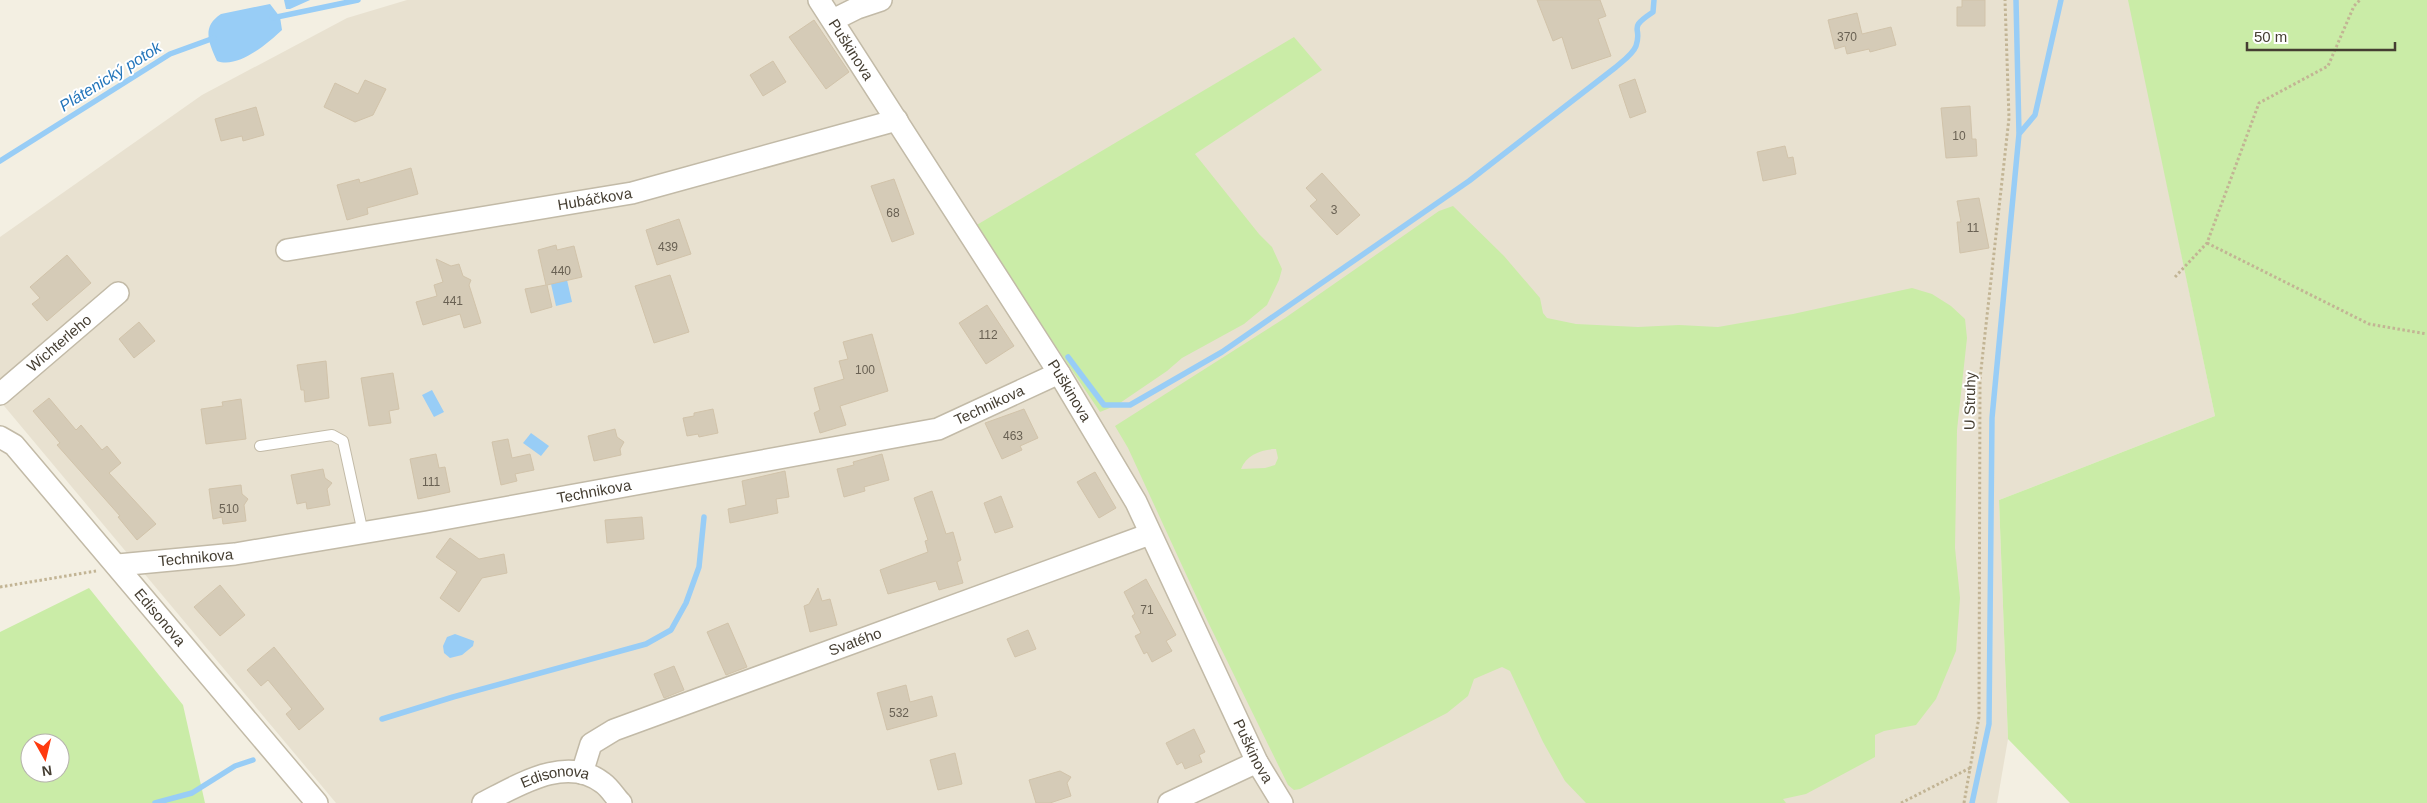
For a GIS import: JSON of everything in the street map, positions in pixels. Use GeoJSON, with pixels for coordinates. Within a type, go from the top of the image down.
{"type":"FeatureCollection","features":[{"type":"Feature","properties":{"kind":"street","name":"Puškinova"},"geometry":{"type":"LineString","coordinates":[[819,0],[1059,372],[1136,502],[1258,762],[1282,803]]}},
{"type":"Feature","properties":{"kind":"street"},"geometry":{"type":"LineString","coordinates":[[833,20],[857,8],[881,0]]}},
{"type":"Feature","properties":{"kind":"street","name":"Hubáčkova"},"geometry":{"type":"LineString","coordinates":[[287,250],[632,193],[897,120]]}},
{"type":"Feature","properties":{"kind":"street","name":"Wichterleho"},"geometry":{"type":"LineString","coordinates":[[0,394],[118,293]]}},
{"type":"Feature","properties":{"kind":"street","name":"Technikova"},"geometry":{"type":"LineString","coordinates":[[118,565],[235,554],[363,533],[938,429],[1059,372]]}},
{"type":"Feature","properties":{"kind":"street","name":"Edisonova"},"geometry":{"type":"LineString","coordinates":[[0,437],[14,445],[118,565],[317,803]]}},
{"type":"Feature","properties":{"kind":"street","name":"Svatého"},"geometry":{"type":"LineString","coordinates":[[582,773],[591,744],[614,730],[1150,534]]}},
{"type":"Feature","properties":{"kind":"street"},"geometry":{"type":"LineString","coordinates":[[1169,803],[1258,762]]}},
{"type":"Feature","properties":{"kind":"street","name":"Edisonova"},"geometry":{"type":"LineString","coordinates":[[483,803],[552,772],[582,773],[602,782],[621,803]]}},
{"type":"Feature","properties":{"kind":"lane"},"geometry":{"type":"LineString","coordinates":[[260,446],[332,435],[343,441],[363,533]]}},
{"type":"Feature","properties":{"kind":"path","name":"U Struhy"},"geometry":{"type":"LineString","coordinates":[[1964,803],[1979,717],[1980,379],[2009,118],[2005,0]]}},
{"type":"Feature","properties":{"kind":"path"},"geometry":{"type":"LineString","coordinates":[[2175,277],[2207,243],[2259,103],[2328,66],[2354,6],[2360,0]]}},
{"type":"Feature","properties":{"kind":"path"},"geometry":{"type":"LineString","coordinates":[[2207,243],[2369,324],[2427,334]]}},
{"type":"Feature","properties":{"kind":"path"},"geometry":{"type":"LineString","coordinates":[[0,587],[90,573],[118,565]]}},
{"type":"Feature","properties":{"kind":"path"},"geometry":{"type":"LineString","coordinates":[[1901,803],[1970,768]]}},
{"type":"Feature","properties":{"kind":"shaded area"},"geometry":{"type":"Polygon","coordinates":[[[407,0],[2129,0],[2215,416],[1999,500],[2008,739],[1997,803],[336,803],[0,401],[0,237],[202,95],[347,18],[407,0]]]}},
{"type":"Feature","properties":{"kind":"green space"},"geometry":{"type":"Polygon","coordinates":[[[2128,0],[2427,0],[2427,803],[2070,803],[2008,739],[1999,500],[2215,416],[2128,0]]]}},
{"type":"Feature","properties":{"kind":"green space"},"geometry":{"type":"Polygon","coordinates":[[[1294,37],[1322,70],[1195,154],[1259,234],[1272,247],[1282,269],[1267,305],[1244,324],[1182,358],[1167,371],[1117,405],[1100,412],[975,226],[1294,37]]]}},
{"type":"Feature","properties":{"kind":"green space"},"geometry":{"type":"Polygon","coordinates":[[[1453,206],[1504,256],[1540,298],[1543,313],[1547,318],[1576,324],[1638,327],[1679,325],[1718,327],[1793,314],[1912,288],[1932,294],[1951,306],[1965,319],[1967,338],[1957,430],[1955,548],[1960,598],[1956,651],[1936,699],[1916,725],[1884,731],[1875,735],[1875,757],[1806,794],[1783,799],[1786,803],[1586,803],[1565,781],[1543,742],[1510,671],[1502,667],[1474,679],[1468,696],[1447,713],[1300,789],[1294,790],[1288,785],[1208,622],[1128,448],[1115,426],[1285,318],[1439,211],[1453,206]],[[1276,449],[1265,450],[1247,460],[1241,469],[1265,468],[1275,465],[1278,458],[1276,449]]]}},
{"type":"Feature","properties":{"kind":"green space"},"geometry":{"type":"Polygon","coordinates":[[[89,588],[183,705],[205,803],[0,803],[0,632],[89,588]]]}},
{"type":"Feature","properties":{"kind":"water"},"geometry":{"type":"Polygon","coordinates":[[[284,0],[310,0],[286,9],[284,0]]]}},
{"type":"Feature","properties":{"kind":"water"},"geometry":{"type":"Polygon","coordinates":[[[270,4],[280,17],[282,30],[252,54],[234,62],[225,63],[217,61],[208,36],[211,24],[215,19],[221,14],[270,4]]]}},
{"type":"Feature","properties":{"kind":"water"},"geometry":{"type":"Polygon","coordinates":[[[567,280],[572,302],[556,306],[551,284],[567,280]]]}},
{"type":"Feature","properties":{"kind":"water"},"geometry":{"type":"Polygon","coordinates":[[[432,390],[444,412],[434,417],[422,395],[432,390]]]}},
{"type":"Feature","properties":{"kind":"water"},"geometry":{"type":"Polygon","coordinates":[[[531,433],[549,446],[541,456],[523,443],[531,433]]]}},
{"type":"Feature","properties":{"kind":"water"},"geometry":{"type":"Polygon","coordinates":[[[455,634],[474,641],[473,646],[462,655],[450,658],[444,653],[443,646],[447,637],[455,634]]]}},
{"type":"Feature","properties":{"kind":"building"},"geometry":{"type":"Polygon","coordinates":[[[1537,0],[1600,0],[1606,16],[1598,19],[1611,56],[1572,69],[1562,37],[1553,41],[1537,0]]]}},
{"type":"Feature","properties":{"kind":"building"},"geometry":{"type":"Polygon","coordinates":[[[1962,0],[1985,0],[1985,26],[1957,26],[1957,7],[1962,7],[1962,0]]]}},
{"type":"Feature","properties":{"kind":"building"},"geometry":{"type":"Polygon","coordinates":[[[1857,13],[1862,34],[1891,27],[1896,45],[1870,52],[1869,49],[1847,54],[1845,46],[1835,49],[1828,20],[1857,13]]]}},
{"type":"Feature","properties":{"kind":"building"},"geometry":{"type":"Polygon","coordinates":[[[814,20],[849,72],[826,89],[789,37],[814,20]]]}},
{"type":"Feature","properties":{"kind":"building"},"geometry":{"type":"Polygon","coordinates":[[[773,61],[786,82],[763,96],[750,75],[773,61]]]}},
{"type":"Feature","properties":{"kind":"building"},"geometry":{"type":"Polygon","coordinates":[[[1635,79],[1646,112],[1630,118],[1619,85],[1635,79]]]}},
{"type":"Feature","properties":{"kind":"building"},"geometry":{"type":"Polygon","coordinates":[[[365,80],[386,89],[373,115],[355,122],[324,107],[335,83],[358,94],[365,80]]]}},
{"type":"Feature","properties":{"kind":"building"},"geometry":{"type":"Polygon","coordinates":[[[1970,106],[1972,139],[1976,139],[1977,156],[1946,158],[1941,108],[1970,106]]]}},
{"type":"Feature","properties":{"kind":"building"},"geometry":{"type":"Polygon","coordinates":[[[256,107],[264,135],[243,141],[242,136],[221,141],[215,119],[256,107]]]}},
{"type":"Feature","properties":{"kind":"building"},"geometry":{"type":"Polygon","coordinates":[[[1785,146],[1788,158],[1793,157],[1796,174],[1763,181],[1757,152],[1785,146]]]}},
{"type":"Feature","properties":{"kind":"building"},"geometry":{"type":"Polygon","coordinates":[[[411,168],[418,194],[367,208],[368,214],[347,220],[337,185],[359,179],[360,183],[411,168]]]}},
{"type":"Feature","properties":{"kind":"building"},"geometry":{"type":"Polygon","coordinates":[[[1322,173],[1360,215],[1337,235],[1310,206],[1317,200],[1306,188],[1322,173]]]}},
{"type":"Feature","properties":{"kind":"building"},"geometry":{"type":"Polygon","coordinates":[[[894,179],[914,234],[892,242],[871,186],[894,179]]]}},
{"type":"Feature","properties":{"kind":"building"},"geometry":{"type":"Polygon","coordinates":[[[1979,198],[1989,248],[1960,253],[1957,222],[1961,222],[1957,201],[1979,198]]]}},
{"type":"Feature","properties":{"kind":"building"},"geometry":{"type":"Polygon","coordinates":[[[679,219],[691,254],[657,265],[646,230],[679,219]]]}},
{"type":"Feature","properties":{"kind":"building"},"geometry":{"type":"Polygon","coordinates":[[[556,245],[557,250],[574,246],[582,277],[547,285],[552,307],[531,313],[525,289],[546,285],[538,250],[556,245]]]}},
{"type":"Feature","properties":{"kind":"building"},"geometry":{"type":"Polygon","coordinates":[[[67,255],[91,283],[47,321],[32,304],[40,298],[30,287],[67,255]]]}},
{"type":"Feature","properties":{"kind":"building"},"geometry":{"type":"Polygon","coordinates":[[[436,259],[451,266],[459,264],[463,276],[471,280],[469,285],[481,323],[464,328],[460,314],[423,325],[416,302],[437,296],[434,285],[443,282],[436,259]]]}},
{"type":"Feature","properties":{"kind":"building"},"geometry":{"type":"Polygon","coordinates":[[[670,275],[689,332],[654,343],[635,286],[670,275]]]}},
{"type":"Feature","properties":{"kind":"building"},"geometry":{"type":"Polygon","coordinates":[[[987,305],[1014,346],[986,364],[959,323],[987,305]]]}},
{"type":"Feature","properties":{"kind":"building"},"geometry":{"type":"Polygon","coordinates":[[[139,322],[155,341],[134,358],[119,339],[139,322]]]}},
{"type":"Feature","properties":{"kind":"building"},"geometry":{"type":"Polygon","coordinates":[[[872,334],[888,391],[840,406],[846,425],[820,433],[814,413],[820,410],[814,388],[844,379],[839,361],[848,359],[843,342],[872,334]]]}},
{"type":"Feature","properties":{"kind":"building"},"geometry":{"type":"Polygon","coordinates":[[[326,361],[329,398],[305,402],[304,390],[301,390],[297,365],[326,361]]]}},
{"type":"Feature","properties":{"kind":"building"},"geometry":{"type":"Polygon","coordinates":[[[393,373],[399,409],[389,411],[391,423],[369,426],[361,378],[393,373]]]}},
{"type":"Feature","properties":{"kind":"building"},"geometry":{"type":"Polygon","coordinates":[[[49,398],[76,430],[81,425],[102,450],[107,446],[121,463],[109,473],[156,524],[137,540],[118,517],[120,516],[57,445],[60,443],[33,411],[49,398]]]}},
{"type":"Feature","properties":{"kind":"building"},"geometry":{"type":"Polygon","coordinates":[[[241,399],[246,439],[206,444],[201,409],[223,406],[222,402],[241,399]]]}},
{"type":"Feature","properties":{"kind":"building"},"geometry":{"type":"Polygon","coordinates":[[[713,409],[718,433],[699,437],[698,434],[687,436],[683,418],[694,416],[694,413],[713,409]]]}},
{"type":"Feature","properties":{"kind":"building"},"geometry":{"type":"Polygon","coordinates":[[[1024,409],[1038,438],[1020,446],[1022,450],[1002,459],[985,423],[1024,409]]]}},
{"type":"Feature","properties":{"kind":"building"},"geometry":{"type":"Polygon","coordinates":[[[615,429],[617,437],[624,442],[620,449],[621,455],[594,461],[588,436],[615,429]]]}},
{"type":"Feature","properties":{"kind":"building"},"geometry":{"type":"Polygon","coordinates":[[[508,439],[512,458],[530,454],[534,470],[515,474],[517,481],[501,485],[492,442],[508,439]]]}},
{"type":"Feature","properties":{"kind":"building"},"geometry":{"type":"Polygon","coordinates":[[[436,454],[439,468],[445,467],[450,492],[418,499],[410,459],[436,454]]]}},
{"type":"Feature","properties":{"kind":"building"},"geometry":{"type":"Polygon","coordinates":[[[882,454],[889,480],[864,487],[865,491],[844,497],[837,469],[854,465],[853,462],[882,454]]]}},
{"type":"Feature","properties":{"kind":"building"},"geometry":{"type":"Polygon","coordinates":[[[323,469],[325,478],[332,483],[327,489],[330,505],[307,509],[306,502],[297,504],[291,475],[323,469]]]}},
{"type":"Feature","properties":{"kind":"building"},"geometry":{"type":"Polygon","coordinates":[[[785,471],[789,497],[776,499],[778,513],[730,523],[728,509],[746,505],[742,481],[785,471]]]}},
{"type":"Feature","properties":{"kind":"building"},"geometry":{"type":"Polygon","coordinates":[[[1095,472],[1116,508],[1099,518],[1077,482],[1095,472]]]}},
{"type":"Feature","properties":{"kind":"building"},"geometry":{"type":"Polygon","coordinates":[[[241,485],[242,494],[248,499],[244,505],[246,521],[223,524],[222,517],[213,519],[209,489],[241,485]]]}},
{"type":"Feature","properties":{"kind":"building"},"geometry":{"type":"Polygon","coordinates":[[[932,491],[946,534],[953,532],[961,560],[957,562],[963,583],[939,590],[936,581],[888,594],[880,570],[928,552],[925,541],[928,540],[914,498],[932,491]]]}},
{"type":"Feature","properties":{"kind":"building"},"geometry":{"type":"Polygon","coordinates":[[[1001,496],[1013,527],[995,533],[984,503],[1001,496]]]}},
{"type":"Feature","properties":{"kind":"building"},"geometry":{"type":"Polygon","coordinates":[[[642,517],[644,539],[607,543],[605,520],[642,517]]]}},
{"type":"Feature","properties":{"kind":"building"},"geometry":{"type":"Polygon","coordinates":[[[450,538],[479,559],[504,554],[507,573],[482,578],[459,612],[440,598],[457,572],[436,557],[450,538]]]}},
{"type":"Feature","properties":{"kind":"building"},"geometry":{"type":"Polygon","coordinates":[[[1146,579],[1176,635],[1166,641],[1172,651],[1152,662],[1147,652],[1144,654],[1135,636],[1141,633],[1132,616],[1135,614],[1124,592],[1146,579]]]}},
{"type":"Feature","properties":{"kind":"building"},"geometry":{"type":"Polygon","coordinates":[[[220,585],[245,615],[220,636],[194,607],[220,585]]]}},
{"type":"Feature","properties":{"kind":"building"},"geometry":{"type":"Polygon","coordinates":[[[818,588],[822,601],[830,599],[837,625],[810,632],[804,606],[809,604],[818,588]]]}},
{"type":"Feature","properties":{"kind":"building"},"geometry":{"type":"Polygon","coordinates":[[[728,623],[747,667],[726,675],[707,632],[728,623]]]}},
{"type":"Feature","properties":{"kind":"building"},"geometry":{"type":"Polygon","coordinates":[[[1028,630],[1036,649],[1015,657],[1007,639],[1028,630]]]}},
{"type":"Feature","properties":{"kind":"building"},"geometry":{"type":"Polygon","coordinates":[[[274,647],[324,709],[299,730],[286,714],[292,709],[268,680],[261,686],[247,670],[274,647]]]}},
{"type":"Feature","properties":{"kind":"building"},"geometry":{"type":"Polygon","coordinates":[[[674,666],[684,690],[664,698],[654,674],[674,666]]]}},
{"type":"Feature","properties":{"kind":"building"},"geometry":{"type":"Polygon","coordinates":[[[906,685],[910,702],[932,696],[937,716],[887,730],[877,693],[906,685]]]}},
{"type":"Feature","properties":{"kind":"building"},"geometry":{"type":"Polygon","coordinates":[[[1194,729],[1205,752],[1199,755],[1202,762],[1185,769],[1182,762],[1177,765],[1166,743],[1194,729]]]}},
{"type":"Feature","properties":{"kind":"building"},"geometry":{"type":"Polygon","coordinates":[[[955,753],[962,784],[938,790],[930,760],[955,753]]]}},
{"type":"Feature","properties":{"kind":"building"},"geometry":{"type":"Polygon","coordinates":[[[1060,771],[1071,777],[1067,783],[1071,796],[1050,803],[1036,803],[1029,780],[1060,771]]]}},
{"type":"Feature","properties":{"kind":"waterway","name":"Plátenický potok"},"geometry":{"type":"LineString","coordinates":[[272,18],[358,0]]}},
{"type":"Feature","properties":{"kind":"waterway"},"geometry":{"type":"LineString","coordinates":[[1068,357],[1104,405],[1130,405],[1222,352],[1469,181],[1616,67],[1635,49],[1638,40],[1638,25],[1653,12],[1654,0]]}},
{"type":"Feature","properties":{"kind":"waterway"},"geometry":{"type":"LineString","coordinates":[[1972,803],[1989,724],[1992,418],[2019,134],[2016,0]]}},
{"type":"Feature","properties":{"kind":"waterway"},"geometry":{"type":"LineString","coordinates":[[2019,134],[2035,115],[2061,0]]}},
{"type":"Feature","properties":{"kind":"waterway","name":"Plátenický potok"},"geometry":{"type":"LineString","coordinates":[[0,161],[170,54],[214,38]]}},
{"type":"Feature","properties":{"kind":"waterway"},"geometry":{"type":"LineString","coordinates":[[382,719],[453,697],[646,644],[671,630],[686,603],[699,567],[704,517]]}},
{"type":"Feature","properties":{"kind":"waterway"},"geometry":{"type":"LineString","coordinates":[[155,803],[192,793],[235,766],[253,760]]}}]}
